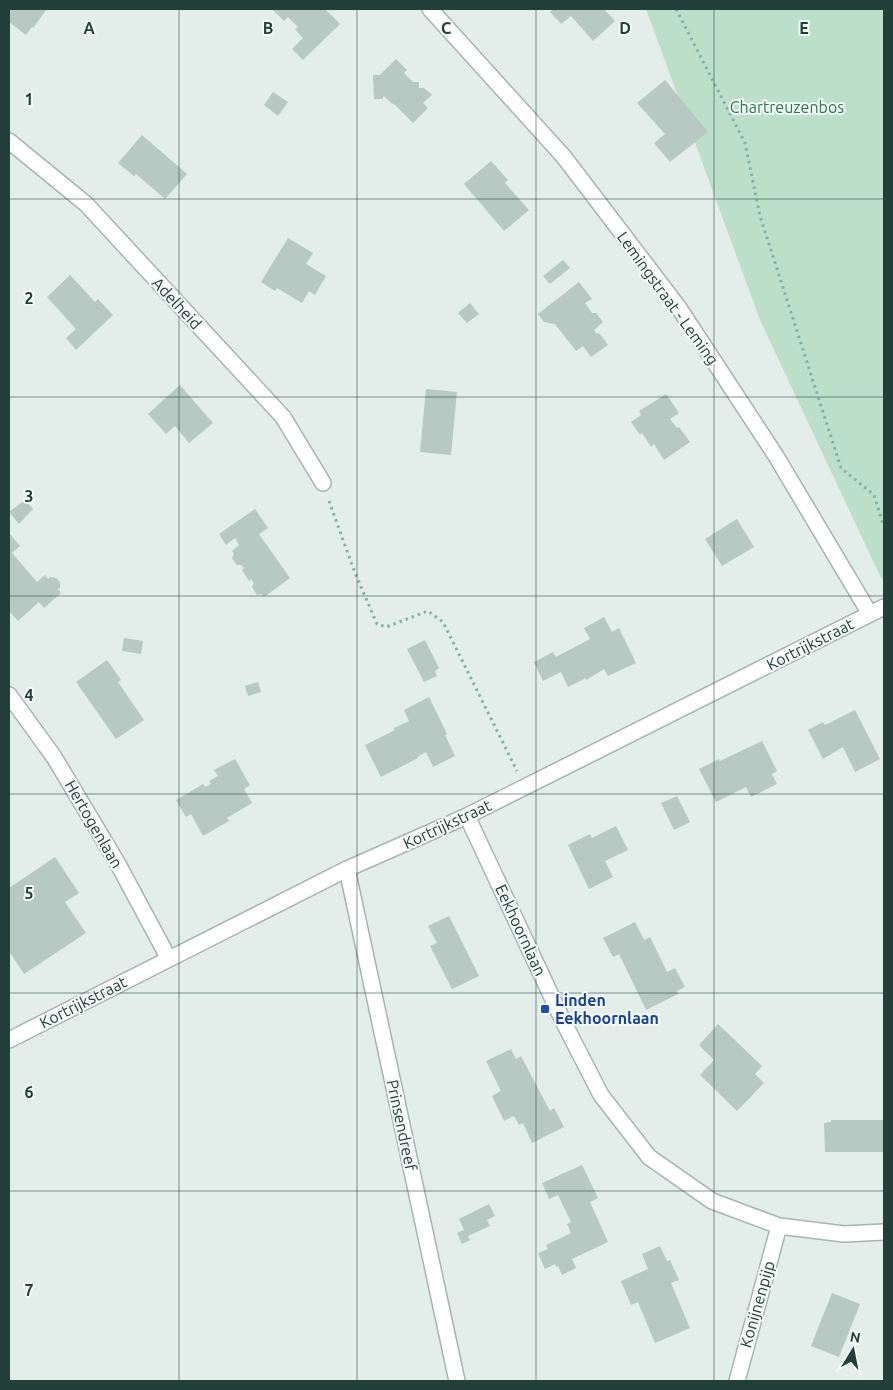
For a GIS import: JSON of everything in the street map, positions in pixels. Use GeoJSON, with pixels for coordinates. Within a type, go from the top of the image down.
{"type":"FeatureCollection","features":[{"type":"Feature","properties":{"kind":"street","name":"Lemingstraat - Leming"},"geometry":{"type":"LineString","coordinates":[[430,9],[564,157],[679,308],[776,456],[870,614]]}},
{"type":"Feature","properties":{"kind":"street","name":"Adelheid"},"geometry":{"type":"LineString","coordinates":[[9,140],[86,204],[283,417],[323,484]]}},
{"type":"Feature","properties":{"kind":"street","name":"Kortrijkstraat"},"geometry":{"type":"LineString","coordinates":[[9,1040],[347,869],[467,816],[884,607]]}},
{"type":"Feature","properties":{"kind":"street","name":"Hertogenlaan"},"geometry":{"type":"LineString","coordinates":[[9,695],[54,756],[118,864],[169,958]]}},
{"type":"Feature","properties":{"kind":"street","name":"Eekhoornlaan"},"geometry":{"type":"LineString","coordinates":[[467,816],[564,1023],[601,1096],[649,1157],[712,1200],[779,1226],[844,1234],[884,1232]]}},
{"type":"Feature","properties":{"kind":"street","name":"Prinsendreef"},"geometry":{"type":"LineString","coordinates":[[347,869],[457,1381]]}},
{"type":"Feature","properties":{"kind":"street","name":"Konijnenpijp"},"geometry":{"type":"LineString","coordinates":[[737,1381],[779,1226]]}},
{"type":"Feature","properties":{"kind":"path"},"geometry":{"type":"LineString","coordinates":[[676,9],[745,144],[760,216],[841,468],[874,495],[884,527]]}},
{"type":"Feature","properties":{"kind":"path"},"geometry":{"type":"LineString","coordinates":[[323,484],[355,573],[377,624],[386,627],[428,611],[443,622],[525,786]]}},
{"type":"Feature","properties":{"kind":"green space","name":"Chartreuzenbos"},"geometry":{"type":"Polygon","coordinates":[[[646,9],[884,9],[884,579],[881,578],[760,320],[646,9]]]}},
{"type":"Feature","properties":{"kind":"building"},"geometry":{"type":"Polygon","coordinates":[[[9,9],[47,9],[26,35],[9,22],[9,9]]]}},
{"type":"Feature","properties":{"kind":"building"},"geometry":{"type":"Polygon","coordinates":[[[272,9],[325,9],[340,24],[303,60],[292,49],[303,38],[295,29],[298,27],[288,17],[284,21],[272,9]]]}},
{"type":"Feature","properties":{"kind":"building"},"geometry":{"type":"Polygon","coordinates":[[[553,9],[604,9],[615,21],[593,41],[571,16],[561,24],[550,12],[553,9]]]}},
{"type":"Feature","properties":{"kind":"building"},"geometry":{"type":"Polygon","coordinates":[[[396,59],[407,70],[404,73],[413,82],[419,82],[419,88],[424,88],[432,95],[423,103],[428,108],[413,123],[385,97],[383,96],[383,99],[374,99],[373,75],[380,75],[396,59]]]}},
{"type":"Feature","properties":{"kind":"building"},"geometry":{"type":"Polygon","coordinates":[[[665,80],[708,132],[670,162],[654,143],[665,134],[637,103],[665,80]]]}},
{"type":"Feature","properties":{"kind":"building"},"geometry":{"type":"Polygon","coordinates":[[[273,92],[288,102],[278,116],[264,105],[273,92]]]}},
{"type":"Feature","properties":{"kind":"building"},"geometry":{"type":"Polygon","coordinates":[[[142,135],[187,174],[165,199],[136,174],[134,176],[118,163],[142,135]]]}},
{"type":"Feature","properties":{"kind":"building"},"geometry":{"type":"Polygon","coordinates":[[[491,161],[508,180],[505,183],[529,210],[504,231],[464,184],[491,161]]]}},
{"type":"Feature","properties":{"kind":"building"},"geometry":{"type":"Polygon","coordinates":[[[288,238],[313,253],[306,264],[326,276],[315,295],[309,291],[302,303],[277,288],[275,291],[261,282],[288,238]]]}},
{"type":"Feature","properties":{"kind":"building"},"geometry":{"type":"Polygon","coordinates":[[[563,260],[570,268],[550,284],[543,276],[563,260]]]}},
{"type":"Feature","properties":{"kind":"building"},"geometry":{"type":"Polygon","coordinates":[[[70,275],[95,302],[98,299],[113,315],[76,350],[66,338],[76,329],[47,297],[70,275]]]}},
{"type":"Feature","properties":{"kind":"building"},"geometry":{"type":"Polygon","coordinates":[[[579,282],[592,299],[585,303],[592,313],[596,313],[603,322],[594,330],[597,334],[599,333],[608,345],[591,357],[583,346],[576,351],[555,324],[544,322],[538,314],[579,282]]]}},
{"type":"Feature","properties":{"kind":"building"},"geometry":{"type":"Polygon","coordinates":[[[470,303],[479,314],[467,323],[458,313],[470,303]]]}},
{"type":"Feature","properties":{"kind":"building"},"geometry":{"type":"Polygon","coordinates":[[[180,385],[213,423],[189,443],[175,426],[166,434],[148,414],[180,385]]]}},
{"type":"Feature","properties":{"kind":"building"},"geometry":{"type":"Polygon","coordinates":[[[426,389],[457,392],[451,455],[420,452],[426,389]]]}},
{"type":"Feature","properties":{"kind":"building"},"geometry":{"type":"Polygon","coordinates":[[[666,394],[679,413],[670,419],[677,428],[679,427],[690,442],[664,460],[654,444],[651,447],[642,433],[640,435],[631,422],[641,415],[639,411],[666,394]]]}},
{"type":"Feature","properties":{"kind":"building"},"geometry":{"type":"Polygon","coordinates":[[[25,500],[33,509],[19,524],[9,512],[25,500]]]}},
{"type":"Feature","properties":{"kind":"building"},"geometry":{"type":"Polygon","coordinates":[[[255,509],[268,528],[259,534],[290,578],[264,597],[261,594],[257,595],[252,587],[254,583],[251,579],[249,581],[242,570],[244,568],[241,565],[237,565],[232,558],[234,554],[232,551],[239,545],[235,538],[226,545],[219,534],[255,509]]]}},
{"type":"Feature","properties":{"kind":"building"},"geometry":{"type":"Polygon","coordinates":[[[737,519],[754,547],[722,566],[705,539],[737,519]]]}},
{"type":"Feature","properties":{"kind":"building"},"geometry":{"type":"Polygon","coordinates":[[[10,534],[20,546],[12,553],[37,582],[45,575],[48,579],[50,577],[56,578],[60,582],[60,588],[58,589],[61,593],[44,608],[39,602],[18,621],[9,611],[10,534]]]}},
{"type":"Feature","properties":{"kind":"building"},"geometry":{"type":"Polygon","coordinates":[[[604,617],[612,632],[619,628],[636,663],[608,676],[604,669],[586,680],[586,678],[568,687],[561,672],[543,681],[534,662],[553,652],[556,657],[590,639],[584,628],[604,617]]]}},
{"type":"Feature","properties":{"kind":"building"},"geometry":{"type":"Polygon","coordinates":[[[124,638],[143,641],[141,654],[122,651],[124,638]]]}},
{"type":"Feature","properties":{"kind":"building"},"geometry":{"type":"Polygon","coordinates":[[[425,640],[439,668],[435,671],[437,676],[424,682],[407,649],[425,640]]]}},
{"type":"Feature","properties":{"kind":"building"},"geometry":{"type":"Polygon","coordinates":[[[107,660],[121,680],[118,682],[144,720],[116,739],[76,682],[107,660]]]}},
{"type":"Feature","properties":{"kind":"building"},"geometry":{"type":"Polygon","coordinates":[[[258,682],[261,692],[248,696],[245,686],[258,682]]]}},
{"type":"Feature","properties":{"kind":"building"},"geometry":{"type":"Polygon","coordinates":[[[429,697],[447,734],[445,735],[455,756],[433,767],[426,752],[381,777],[365,745],[409,721],[404,710],[429,697]]]}},
{"type":"Feature","properties":{"kind":"building"},"geometry":{"type":"Polygon","coordinates":[[[855,710],[880,759],[855,772],[843,747],[823,759],[808,730],[823,722],[825,725],[855,710]]]}},
{"type":"Feature","properties":{"kind":"building"},"geometry":{"type":"Polygon","coordinates":[[[762,741],[777,771],[772,774],[777,784],[751,797],[746,787],[716,802],[699,769],[762,741]]]}},
{"type":"Feature","properties":{"kind":"building"},"geometry":{"type":"Polygon","coordinates":[[[235,759],[250,785],[244,789],[252,803],[227,818],[229,821],[203,836],[191,814],[186,817],[176,800],[203,784],[205,787],[211,784],[209,781],[218,776],[214,770],[235,759]]]}},
{"type":"Feature","properties":{"kind":"building"},"geometry":{"type":"Polygon","coordinates":[[[677,796],[690,822],[674,830],[661,803],[677,796]]]}},
{"type":"Feature","properties":{"kind":"building"},"geometry":{"type":"Polygon","coordinates":[[[616,826],[628,850],[605,861],[613,877],[589,889],[568,845],[590,834],[592,838],[616,826]]]}},
{"type":"Feature","properties":{"kind":"building"},"geometry":{"type":"Polygon","coordinates":[[[55,857],[79,893],[65,902],[86,933],[24,974],[9,951],[9,888],[55,857]]]}},
{"type":"Feature","properties":{"kind":"building"},"geometry":{"type":"Polygon","coordinates":[[[449,916],[479,976],[452,989],[430,946],[437,943],[428,926],[449,916]]]}},
{"type":"Feature","properties":{"kind":"building"},"geometry":{"type":"Polygon","coordinates":[[[635,922],[644,940],[650,937],[667,972],[675,968],[685,987],[677,991],[678,994],[646,1010],[619,954],[613,957],[603,938],[635,922]]]}},
{"type":"Feature","properties":{"kind":"building"},"geometry":{"type":"Polygon","coordinates":[[[718,1024],[762,1066],[755,1074],[764,1083],[737,1111],[700,1075],[714,1060],[699,1045],[718,1024]]]}},
{"type":"Feature","properties":{"kind":"building"},"geometry":{"type":"Polygon","coordinates":[[[511,1049],[516,1059],[521,1056],[550,1111],[554,1108],[564,1127],[532,1143],[523,1123],[519,1125],[514,1116],[504,1121],[492,1096],[501,1091],[486,1061],[511,1049]]]}},
{"type":"Feature","properties":{"kind":"building"},"geometry":{"type":"Polygon","coordinates":[[[831,1120],[884,1120],[884,1152],[825,1152],[824,1123],[831,1122],[831,1120]]]}},
{"type":"Feature","properties":{"kind":"building"},"geometry":{"type":"Polygon","coordinates":[[[582,1165],[598,1198],[590,1202],[608,1242],[572,1259],[576,1268],[562,1275],[555,1264],[545,1269],[538,1253],[548,1249],[546,1245],[571,1233],[567,1224],[571,1222],[558,1195],[549,1199],[542,1183],[582,1165]]]}},
{"type":"Feature","properties":{"kind":"building"},"geometry":{"type":"Polygon","coordinates":[[[489,1204],[495,1216],[487,1220],[490,1226],[468,1236],[470,1240],[462,1244],[457,1233],[464,1230],[459,1219],[489,1204]]]}},
{"type":"Feature","properties":{"kind":"building"},"geometry":{"type":"Polygon","coordinates":[[[660,1246],[667,1261],[670,1260],[679,1280],[671,1283],[690,1328],[655,1343],[638,1302],[631,1305],[621,1281],[648,1269],[642,1254],[660,1246]]]}},
{"type":"Feature","properties":{"kind":"building"},"geometry":{"type":"Polygon","coordinates":[[[832,1293],[860,1304],[839,1357],[811,1346],[832,1293]]]}},
{"type":"Feature","properties":{"kind":"place","name":"Linden Eekhoornlaan"},"geometry":{"type":"Point","coordinates":[545,1009]}}]}
